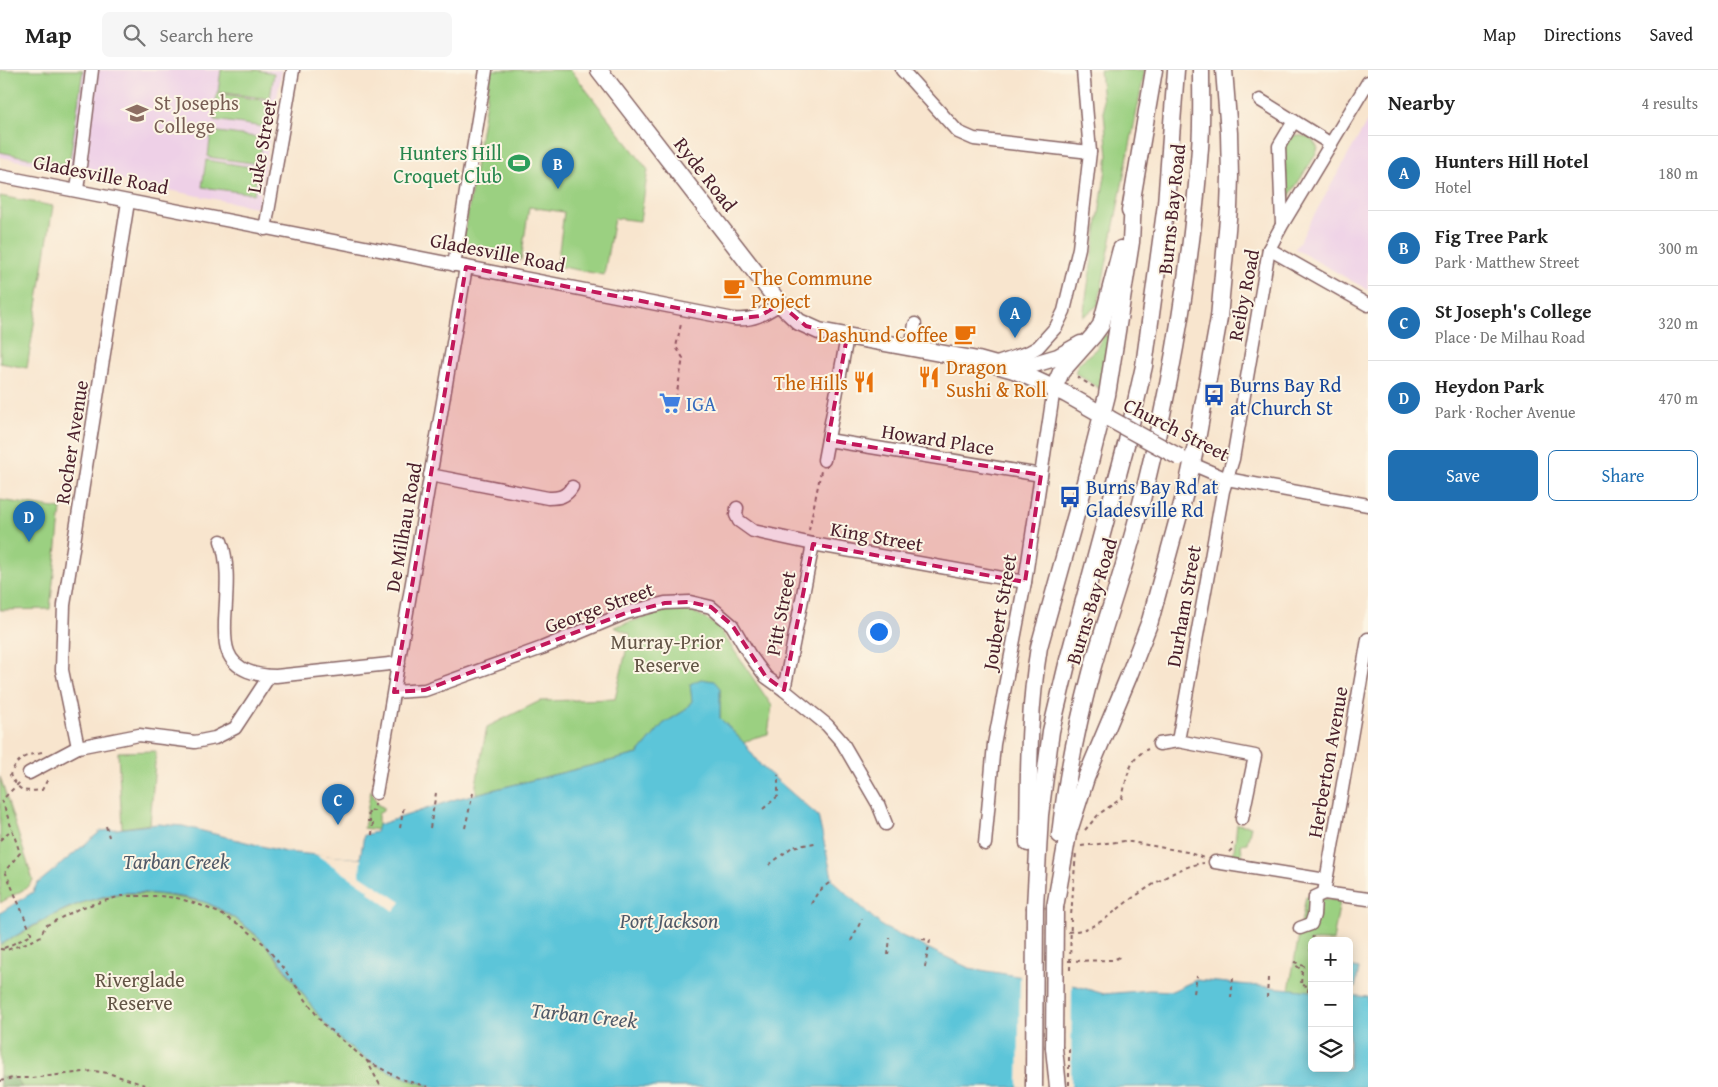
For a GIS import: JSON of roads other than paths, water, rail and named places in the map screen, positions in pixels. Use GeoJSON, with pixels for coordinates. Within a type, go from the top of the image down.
{"type":"FeatureCollection","features":[{"type":"Feature","properties":{"kind":"main road","name":"Ryde Road"},"geometry":{"type":"LineString","coordinates":[[599,70],[780,304]]}},
{"type":"Feature","properties":{"kind":"main road"},"geometry":{"type":"LineString","coordinates":[[1054,388],[1061,372],[1101,325],[1133,200],[1154,70]]}},
{"type":"Feature","properties":{"kind":"main road","name":"Burns Bay Road"},"geometry":{"type":"LineString","coordinates":[[1034,1087],[1035,907],[1040,815],[1051,731],[1068,660],[1127,441],[1144,366],[1166,204],[1176,70]]}},
{"type":"Feature","properties":{"kind":"main road","name":"Burns Bay Road"},"geometry":{"type":"LineString","coordinates":[[1052,1087],[1061,1047],[1055,907],[1057,857],[1063,809],[1091,674],[1137,522],[1160,428],[1175,346],[1191,238],[1200,147],[1202,70]]}},
{"type":"Feature","properties":{"kind":"main road"},"geometry":{"type":"LineString","coordinates":[[1055,907],[1071,825],[1086,778],[1150,622],[1220,318],[1229,208],[1229,133],[1224,70]]}},
{"type":"Feature","properties":{"kind":"main road"},"geometry":{"type":"LineString","coordinates":[[1035,907],[1028,852],[1030,738],[1036,670],[1040,647],[1106,417],[1132,242],[1133,200]]}},
{"type":"Feature","properties":{"kind":"main road"},"geometry":{"type":"LineString","coordinates":[[780,304],[793,318],[819,331],[910,348]]}},
{"type":"Feature","properties":{"kind":"main road"},"geometry":{"type":"LineString","coordinates":[[1014,370],[1058,357],[1093,336]]}},
{"type":"Feature","properties":{"kind":"main road","name":"Church Street"},"geometry":{"type":"LineString","coordinates":[[910,348],[978,360],[1014,370],[1054,388],[1186,461]]}},
{"type":"Feature","properties":{"kind":"main road"},"geometry":{"type":"LineString","coordinates":[[1058,1087],[1061,1047]]}},
{"type":"Feature","properties":{"kind":"street"},"geometry":{"type":"LineString","coordinates":[[77,190],[92,70]]}},
{"type":"Feature","properties":{"kind":"street","name":"Luke Street"},"geometry":{"type":"LineString","coordinates":[[265,229],[293,70]]}},
{"type":"Feature","properties":{"kind":"street","name":"De Milhau Road"},"geometry":{"type":"LineString","coordinates":[[376,793],[430,475],[486,70]]}},
{"type":"Feature","properties":{"kind":"street"},"geometry":{"type":"LineString","coordinates":[[902,70],[958,132],[974,139],[1090,152]]}},
{"type":"Feature","properties":{"kind":"street"},"geometry":{"type":"LineString","coordinates":[[994,364],[1038,347],[1056,327],[1064,311],[1079,248],[1090,152],[1083,70]]}},
{"type":"Feature","properties":{"kind":"street","name":"Reiby Road"},"geometry":{"type":"LineString","coordinates":[[1226,479],[1233,459],[1269,250],[1368,82]]}},
{"type":"Feature","properties":{"kind":"street"},"geometry":{"type":"LineString","coordinates":[[1260,100],[1331,144]]}},
{"type":"Feature","properties":{"kind":"street"},"geometry":{"type":"LineString","coordinates":[[1282,225],[1279,146],[1294,121]]}},
{"type":"Feature","properties":{"kind":"street","name":"Gladesville Road"},"geometry":{"type":"LineString","coordinates":[[0,176],[734,319],[749,319],[760,316],[780,304]]}},
{"type":"Feature","properties":{"kind":"street","name":"Rocher Avenue"},"geometry":{"type":"LineString","coordinates":[[78,747],[62,670],[64,606],[128,202]]}},
{"type":"Feature","properties":{"kind":"street"},"geometry":{"type":"LineString","coordinates":[[1269,250],[1368,305]]}},
{"type":"Feature","properties":{"kind":"street"},"geometry":{"type":"LineString","coordinates":[[910,348],[914,324]]}},
{"type":"Feature","properties":{"kind":"street"},"geometry":{"type":"LineString","coordinates":[[824,460],[847,337]]}},
{"type":"Feature","properties":{"kind":"street","name":"Joubert Street"},"geometry":{"type":"LineString","coordinates":[[985,844],[994,744],[1025,582],[1054,388]]}},
{"type":"Feature","properties":{"kind":"street","name":"Howard Place"},"geometry":{"type":"LineString","coordinates":[[828,440],[1041,475]]}},
{"type":"Feature","properties":{"kind":"street","name":"Church Street"},"geometry":{"type":"LineString","coordinates":[[1186,461],[1226,479],[1368,505]]}},
{"type":"Feature","properties":{"kind":"street"},"geometry":{"type":"LineString","coordinates":[[430,475],[548,498],[563,497],[569,493],[572,487]]}},
{"type":"Feature","properties":{"kind":"street","name":"Durham Street"},"geometry":{"type":"LineString","coordinates":[[1178,741],[1226,479]]}},
{"type":"Feature","properties":{"kind":"street","name":"King Street"},"geometry":{"type":"LineString","coordinates":[[737,508],[736,515],[739,521],[753,531],[813,544],[1025,582]]}},
{"type":"Feature","properties":{"kind":"street"},"geometry":{"type":"LineString","coordinates":[[221,541],[226,557],[225,641],[228,651],[238,665],[267,679],[398,663]]}},
{"type":"Feature","properties":{"kind":"street","name":"Pitt Street"},"geometry":{"type":"LineString","coordinates":[[784,690],[813,544]]}},
{"type":"Feature","properties":{"kind":"street","name":"George Street"},"geometry":{"type":"LineString","coordinates":[[394,692],[425,690],[542,648],[626,613],[665,603],[690,602],[711,608],[732,625],[766,678],[784,690],[826,725],[842,742],[878,804],[886,824]]}},
{"type":"Feature","properties":{"kind":"street","name":"Herberton Avenue"},"geometry":{"type":"LineString","coordinates":[[1300,928],[1310,924],[1314,915],[1315,897],[1325,886],[1368,639]]}},
{"type":"Feature","properties":{"kind":"street"},"geometry":{"type":"LineString","coordinates":[[30,773],[78,747],[139,735],[195,742],[215,738],[235,728],[267,679]]}},
{"type":"Feature","properties":{"kind":"street"},"geometry":{"type":"LineString","coordinates":[[1159,744],[1178,741],[1255,756],[1242,818]]}},
{"type":"Feature","properties":{"kind":"street"},"geometry":{"type":"LineString","coordinates":[[1215,862],[1325,886],[1368,900]]}},
{"type":"Feature","properties":{"kind":"water","name":"Port Jackson"},"geometry":{"type":"Polygon","coordinates":[[[701,679],[714,681],[720,688],[720,718],[744,743],[761,766],[818,816],[833,881],[883,927],[969,968],[1077,986],[1104,994],[1150,990],[1172,991],[1196,980],[1308,991],[1308,1072],[1353,1072],[1353,995],[1368,997],[1368,1087],[435,1087],[400,1076],[368,1060],[340,1039],[316,1012],[261,939],[228,914],[204,902],[151,893],[111,895],[81,903],[60,912],[0,945],[0,913],[33,892],[37,884],[101,831],[158,824],[183,826],[285,852],[360,859],[364,835],[376,832],[378,825],[456,799],[638,754],[663,724],[684,711],[692,701],[690,684],[701,679]]]}},
{"type":"Feature","properties":{"kind":"water"},"geometry":{"type":"Polygon","coordinates":[[[1353,968],[1359,969],[1355,988],[1353,988],[1353,968]]]}},
{"type":"Feature","properties":{"kind":"place","name":"St Josephs College"},"geometry":{"type":"Point","coordinates":[137,113]}},
{"type":"Feature","properties":{"kind":"place","name":"Hunters Hill Croquet Club"},"geometry":{"type":"Point","coordinates":[519,163]}},
{"type":"Feature","properties":{"kind":"place","name":"Fig Tree Park"},"geometry":{"type":"Point","coordinates":[558,189]}},
{"type":"Feature","properties":{"kind":"place","name":"The Commune Project"},"geometry":{"type":"Point","coordinates":[734,288]}},
{"type":"Feature","properties":{"kind":"place","name":"Dashund Coffee"},"geometry":{"type":"Point","coordinates":[965,334]}},
{"type":"Feature","properties":{"kind":"place","name":"Hunters Hill Hotel"},"geometry":{"type":"Point","coordinates":[1015,338]}},
{"type":"Feature","properties":{"kind":"place","name":"Dragon Sushi & Roll"},"geometry":{"type":"Point","coordinates":[929,377]}},
{"type":"Feature","properties":{"kind":"place","name":"The Hills"},"geometry":{"type":"Point","coordinates":[864,382]}},
{"type":"Feature","properties":{"kind":"place","name":"Burns Bay Rd at Church St"},"geometry":{"type":"Point","coordinates":[1214,395]}},
{"type":"Feature","properties":{"kind":"place","name":"IGA"},"geometry":{"type":"Point","coordinates":[670,403]}},
{"type":"Feature","properties":{"kind":"place","name":"Burns Bay Rd at Gladesville Rd"},"geometry":{"type":"Point","coordinates":[1070,497]}},
{"type":"Feature","properties":{"kind":"place","name":"Heydon Park"},"geometry":{"type":"Point","coordinates":[29,542]}},
{"type":"Feature","properties":{"kind":"place","name":"St Joseph's College"},"geometry":{"type":"Point","coordinates":[338,825]}},
{"type":"Feature","properties":{"kind":"park label","name":"Murray-Prior Reserve"},"geometry":{"type":"Point","coordinates":[667,652]}},
{"type":"Feature","properties":{"kind":"park label","name":"Riverglade Reserve"},"geometry":{"type":"Point","coordinates":[140,990]}},
{"type":"Feature","properties":{"kind":"water label","name":"Tarban Creek"},"geometry":{"type":"Point","coordinates":[176,861]}},
{"type":"Feature","properties":{"kind":"water label","name":"Tarban Creek"},"geometry":{"type":"Point","coordinates":[584,1015]}}]}
